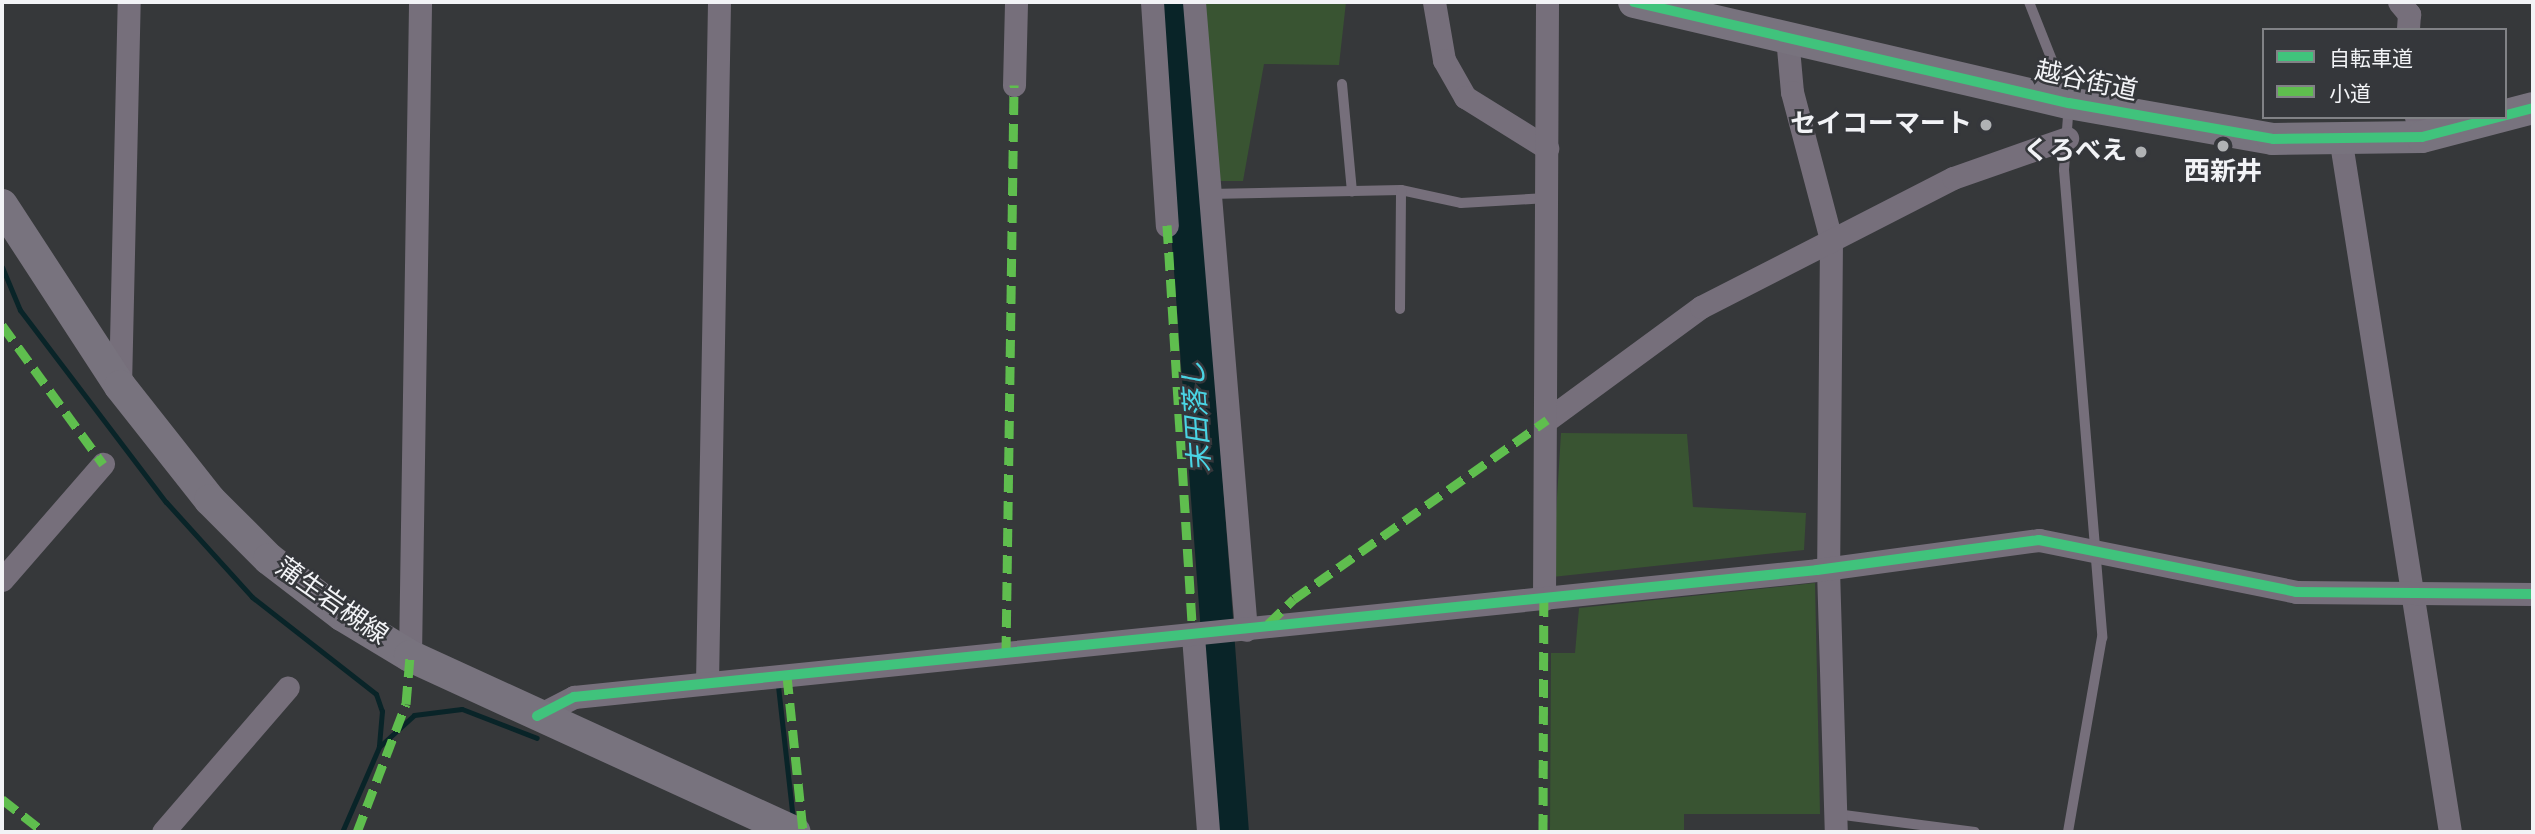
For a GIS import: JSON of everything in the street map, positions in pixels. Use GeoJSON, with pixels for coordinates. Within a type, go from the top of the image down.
{"type":"FeatureCollection","features":[{"type":"Feature","properties":{"kind":"main road","name":"越谷街道"},"geometry":{"type":"LineString","coordinates":[[1634,2],[2069,103],[2204,130],[2341,143],[2467,119]]}},
{"type":"Feature","properties":{"kind":"main road","name":"越谷街道"},"geometry":{"type":"LineString","coordinates":[[2507,112],[2533,108]]}},
{"type":"Feature","properties":{"kind":"main road","name":"蒲生岩槻線"},"geometry":{"type":"LineString","coordinates":[[2,205],[120,386],[210,500],[269,559],[342,615],[410,656],[795,832]]}},
{"type":"Feature","properties":{"kind":"street"},"geometry":{"type":"LineString","coordinates":[[120,386],[129,2]]}},
{"type":"Feature","properties":{"kind":"street"},"geometry":{"type":"LineString","coordinates":[[410,656],[420,2]]}},
{"type":"Feature","properties":{"kind":"street"},"geometry":{"type":"LineString","coordinates":[[706,684],[719,2]]}},
{"type":"Feature","properties":{"kind":"street"},"geometry":{"type":"LineString","coordinates":[[1014,85],[1016,2]]}},
{"type":"Feature","properties":{"kind":"street"},"geometry":{"type":"LineString","coordinates":[[1152,2],[1167,225]]}},
{"type":"Feature","properties":{"kind":"street"},"geometry":{"type":"LineString","coordinates":[[1194,2],[1246,630]]}},
{"type":"Feature","properties":{"kind":"street"},"geometry":{"type":"LineString","coordinates":[[1434,2],[1444,60],[1465,97],[1547,148]]}},
{"type":"Feature","properties":{"kind":"street"},"geometry":{"type":"LineString","coordinates":[[1544,599],[1548,2]]}},
{"type":"Feature","properties":{"kind":"street"},"geometry":{"type":"LineString","coordinates":[[2399,2],[2409,14],[2408,28]]}},
{"type":"Feature","properties":{"kind":"street"},"geometry":{"type":"LineString","coordinates":[[1787,37],[1792,92],[1831,240],[1828,569],[1836,823]]}},
{"type":"Feature","properties":{"kind":"street"},"geometry":{"type":"LineString","coordinates":[[1546,419],[1700,307],[1953,178],[2067,138]]}},
{"type":"Feature","properties":{"kind":"street"},"geometry":{"type":"LineString","coordinates":[[2341,143],[2410,593],[2450,832]]}},
{"type":"Feature","properties":{"kind":"street"},"geometry":{"type":"LineString","coordinates":[[2,580],[103,464]]}},
{"type":"Feature","properties":{"kind":"street"},"geometry":{"type":"LineString","coordinates":[[537,716],[574,697],[1193,636],[1828,569],[2039,540],[2094,554],[2296,592],[2533,594]]}},
{"type":"Feature","properties":{"kind":"street"},"geometry":{"type":"LineString","coordinates":[[1193,636],[1208,832]]}},
{"type":"Feature","properties":{"kind":"street"},"geometry":{"type":"LineString","coordinates":[[163,832],[288,687]]}},
{"type":"Feature","properties":{"kind":"lane"},"geometry":{"type":"LineString","coordinates":[[2029,2],[2069,103],[2064,170],[2102,636],[2068,832]]}},
{"type":"Feature","properties":{"kind":"lane"},"geometry":{"type":"LineString","coordinates":[[1342,84],[1352,192]]}},
{"type":"Feature","properties":{"kind":"lane"},"geometry":{"type":"LineString","coordinates":[[1209,194],[1401,190],[1461,203],[1547,198]]}},
{"type":"Feature","properties":{"kind":"lane"},"geometry":{"type":"LineString","coordinates":[[1401,190],[1401,309]]}},
{"type":"Feature","properties":{"kind":"lane"},"geometry":{"type":"LineString","coordinates":[[1836,823],[1975,832]]}},
{"type":"Feature","properties":{"kind":"green space"},"geometry":{"type":"Polygon","coordinates":[[[1199,2],[1346,2],[1339,65],[1264,64],[1243,181],[1217,181],[1199,2]]]}},
{"type":"Feature","properties":{"kind":"green space"},"geometry":{"type":"Polygon","coordinates":[[[1561,433],[1687,434],[1693,507],[1806,513],[1804,550],[1552,577],[1561,433]]]}},
{"type":"Feature","properties":{"kind":"green space"},"geometry":{"type":"Polygon","coordinates":[[[1815,583],[1820,814],[1684,814],[1684,832],[1550,832],[1551,653],[1575,653],[1579,608],[1815,583]]]}},
{"type":"Feature","properties":{"kind":"waterway","name":"末田落し"},"geometry":{"type":"LineString","coordinates":[[1170,2],[1232,832]]}},
{"type":"Feature","properties":{"kind":"waterway"},"geometry":{"type":"LineString","coordinates":[[2,267],[20,310],[166,502],[252,597],[376,694],[382,711],[379,747],[342,832]]}},
{"type":"Feature","properties":{"kind":"waterway"},"geometry":{"type":"LineString","coordinates":[[778,686],[793,819]]}},
{"type":"Feature","properties":{"kind":"waterway"},"geometry":{"type":"LineString","coordinates":[[379,747],[414,715],[462,709],[537,738]]}},
{"type":"Feature","properties":{"kind":"marked path"},"geometry":{"type":"LineString","coordinates":[[1006,654],[1014,85]]}},
{"type":"Feature","properties":{"kind":"marked path"},"geometry":{"type":"LineString","coordinates":[[1167,225],[1193,636]]}},
{"type":"Feature","properties":{"kind":"marked path"},"geometry":{"type":"LineString","coordinates":[[2,325],[103,464]]}},
{"type":"Feature","properties":{"kind":"marked path"},"geometry":{"type":"LineString","coordinates":[[1268,624],[1294,599],[1547,420]]}},
{"type":"Feature","properties":{"kind":"marked path"},"geometry":{"type":"LineString","coordinates":[[1543,832],[1544,599]]}},
{"type":"Feature","properties":{"kind":"marked path"},"geometry":{"type":"LineString","coordinates":[[357,832],[406,704],[410,656]]}},
{"type":"Feature","properties":{"kind":"marked path"},"geometry":{"type":"LineString","coordinates":[[787,676],[803,832]]}},
{"type":"Feature","properties":{"kind":"marked path"},"geometry":{"type":"LineString","coordinates":[[2,799],[44,832]]}},
{"type":"Feature","properties":{"kind":"cycle path"},"geometry":{"type":"LineString","coordinates":[[1634,2],[2069,103],[2273,139],[2422,137],[2491,119]]}},
{"type":"Feature","properties":{"kind":"cycle path"},"geometry":{"type":"LineString","coordinates":[[2507,115],[2533,108]]}},
{"type":"Feature","properties":{"kind":"cycle path"},"geometry":{"type":"LineString","coordinates":[[537,716],[574,697],[1817,570],[2039,540],[2296,592],[2533,594]]}},
{"type":"Feature","properties":{"kind":"place","name":"セイコーマート"},"geometry":{"type":"Point","coordinates":[1986,125]}},
{"type":"Feature","properties":{"kind":"place","name":"西新井"},"geometry":{"type":"Point","coordinates":[2223,146]}},
{"type":"Feature","properties":{"kind":"place","name":"くろべえ"},"geometry":{"type":"Point","coordinates":[2141,152]}}]}
